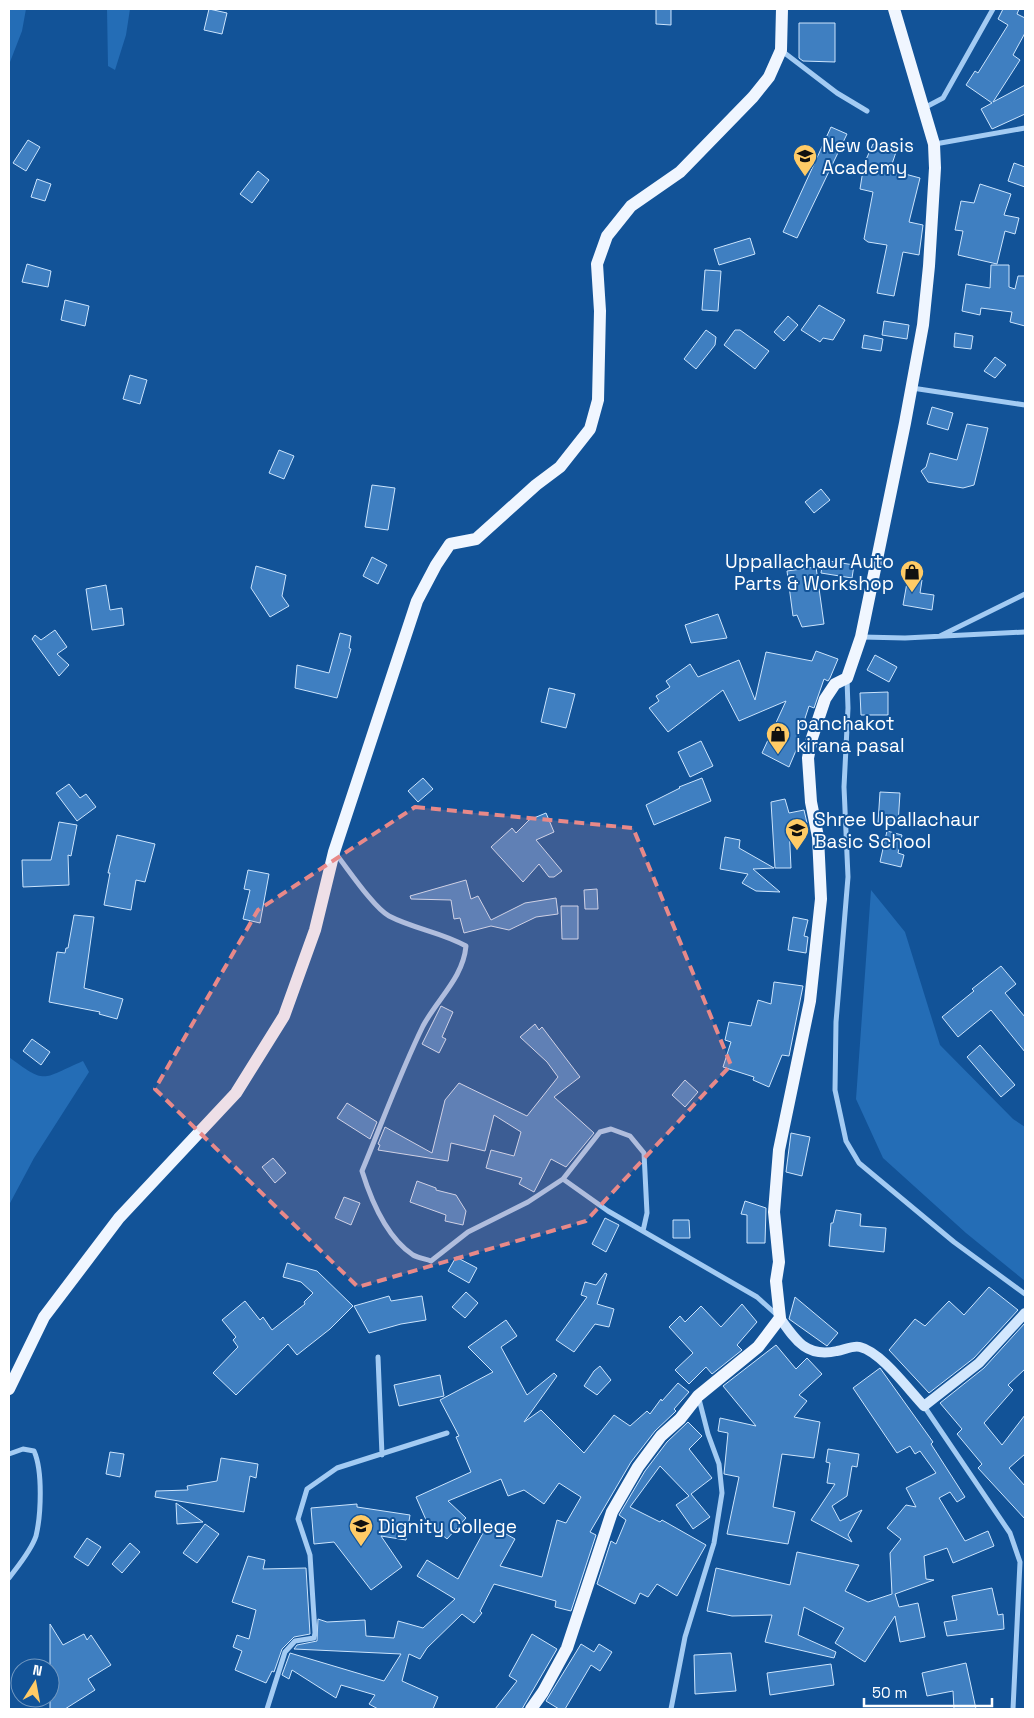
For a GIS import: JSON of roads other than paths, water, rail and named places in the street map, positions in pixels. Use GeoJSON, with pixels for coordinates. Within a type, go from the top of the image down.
{"type":"FeatureCollection","features":[{"type":"Feature","properties":{"kind":"main road"},"geometry":{"type":"LineString","coordinates":[[9,1389],[49,1309],[119,1218],[236,1093],[284,1016],[315,930],[334,852],[417,601],[436,564],[450,544],[476,539],[536,485],[560,467],[590,429],[598,400],[600,311],[597,264],[608,236],[631,206],[680,172],[753,97],[769,77],[781,50],[782,9]]}},
{"type":"Feature","properties":{"kind":"main road"},"geometry":{"type":"LineString","coordinates":[[894,9],[934,144],[935,168],[929,266],[923,325],[912,388],[861,637],[847,678],[835,684],[825,699],[812,738],[808,758],[811,802],[818,837],[821,899],[810,1001],[779,1150],[774,1212],[779,1262],[776,1282],[780,1318],[795,1340],[812,1351],[824,1354],[858,1346],[874,1353],[924,1406],[979,1363],[1025,1313]]}},
{"type":"Feature","properties":{"kind":"main road"},"geometry":{"type":"LineString","coordinates":[[531,1709],[543,1692],[567,1648],[612,1512],[646,1456],[698,1396],[758,1347],[780,1318]]}},
{"type":"Feature","properties":{"kind":"street"},"geometry":{"type":"LineString","coordinates":[[924,108],[943,98],[993,9]]}},
{"type":"Feature","properties":{"kind":"street"},"geometry":{"type":"LineString","coordinates":[[781,50],[837,93],[867,111]]}},
{"type":"Feature","properties":{"kind":"street"},"geometry":{"type":"LineString","coordinates":[[934,144],[1025,128]]}},
{"type":"Feature","properties":{"kind":"street"},"geometry":{"type":"LineString","coordinates":[[912,388],[1025,405]]}},
{"type":"Feature","properties":{"kind":"street"},"geometry":{"type":"LineString","coordinates":[[937,637],[1025,594]]}},
{"type":"Feature","properties":{"kind":"street"},"geometry":{"type":"LineString","coordinates":[[861,637],[937,637],[1025,632]]}},
{"type":"Feature","properties":{"kind":"street"},"geometry":{"type":"LineString","coordinates":[[847,678],[848,708],[844,787],[848,877],[836,1022],[835,1090],[846,1141],[859,1163],[954,1242],[1025,1294]]}},
{"type":"Feature","properties":{"kind":"street"},"geometry":{"type":"LineString","coordinates":[[334,852],[387,915],[416,928],[450,937],[466,946],[464,960],[454,982],[424,1024],[362,1171],[369,1194],[390,1232],[413,1255],[431,1262],[468,1232],[528,1202],[562,1179],[600,1132],[611,1129],[630,1136],[644,1152],[647,1213],[644,1232]]}},
{"type":"Feature","properties":{"kind":"street"},"geometry":{"type":"LineString","coordinates":[[562,1179],[608,1211],[758,1297],[780,1318]]}},
{"type":"Feature","properties":{"kind":"street"},"geometry":{"type":"LineString","coordinates":[[378,1357],[382,1455]]}},
{"type":"Feature","properties":{"kind":"street"},"geometry":{"type":"LineString","coordinates":[[671,1709],[685,1637],[714,1543],[722,1493],[718,1464],[698,1396]]}},
{"type":"Feature","properties":{"kind":"street"},"geometry":{"type":"LineString","coordinates":[[924,1406],[1010,1533],[1020,1562],[1012,1709]]}},
{"type":"Feature","properties":{"kind":"street"},"geometry":{"type":"LineString","coordinates":[[268,1709],[285,1652],[295,1641],[314,1638],[315,1633],[310,1555],[298,1519],[306,1489],[337,1468],[447,1433]]}},
{"type":"Feature","properties":{"kind":"street"},"geometry":{"type":"LineString","coordinates":[[9,1454],[23,1449],[34,1451],[40,1464],[40,1488],[36,1536],[20,1564],[9,1578]]}},
{"type":"Feature","properties":{"kind":"place","name":"New Oasis Academy"},"geometry":{"type":"Point","coordinates":[805,177]}},
{"type":"Feature","properties":{"kind":"place","name":"Uppallachaur Auto Parts & Workshop"},"geometry":{"type":"Point","coordinates":[912,593]}},
{"type":"Feature","properties":{"kind":"place","name":"panchakot kirana pasal"},"geometry":{"type":"Point","coordinates":[778,755]}},
{"type":"Feature","properties":{"kind":"place","name":"Shree Upallachaur Basic School"},"geometry":{"type":"Point","coordinates":[797,851]}},
{"type":"Feature","properties":{"kind":"place","name":"Dignity College"},"geometry":{"type":"Point","coordinates":[361,1547]}}]}
